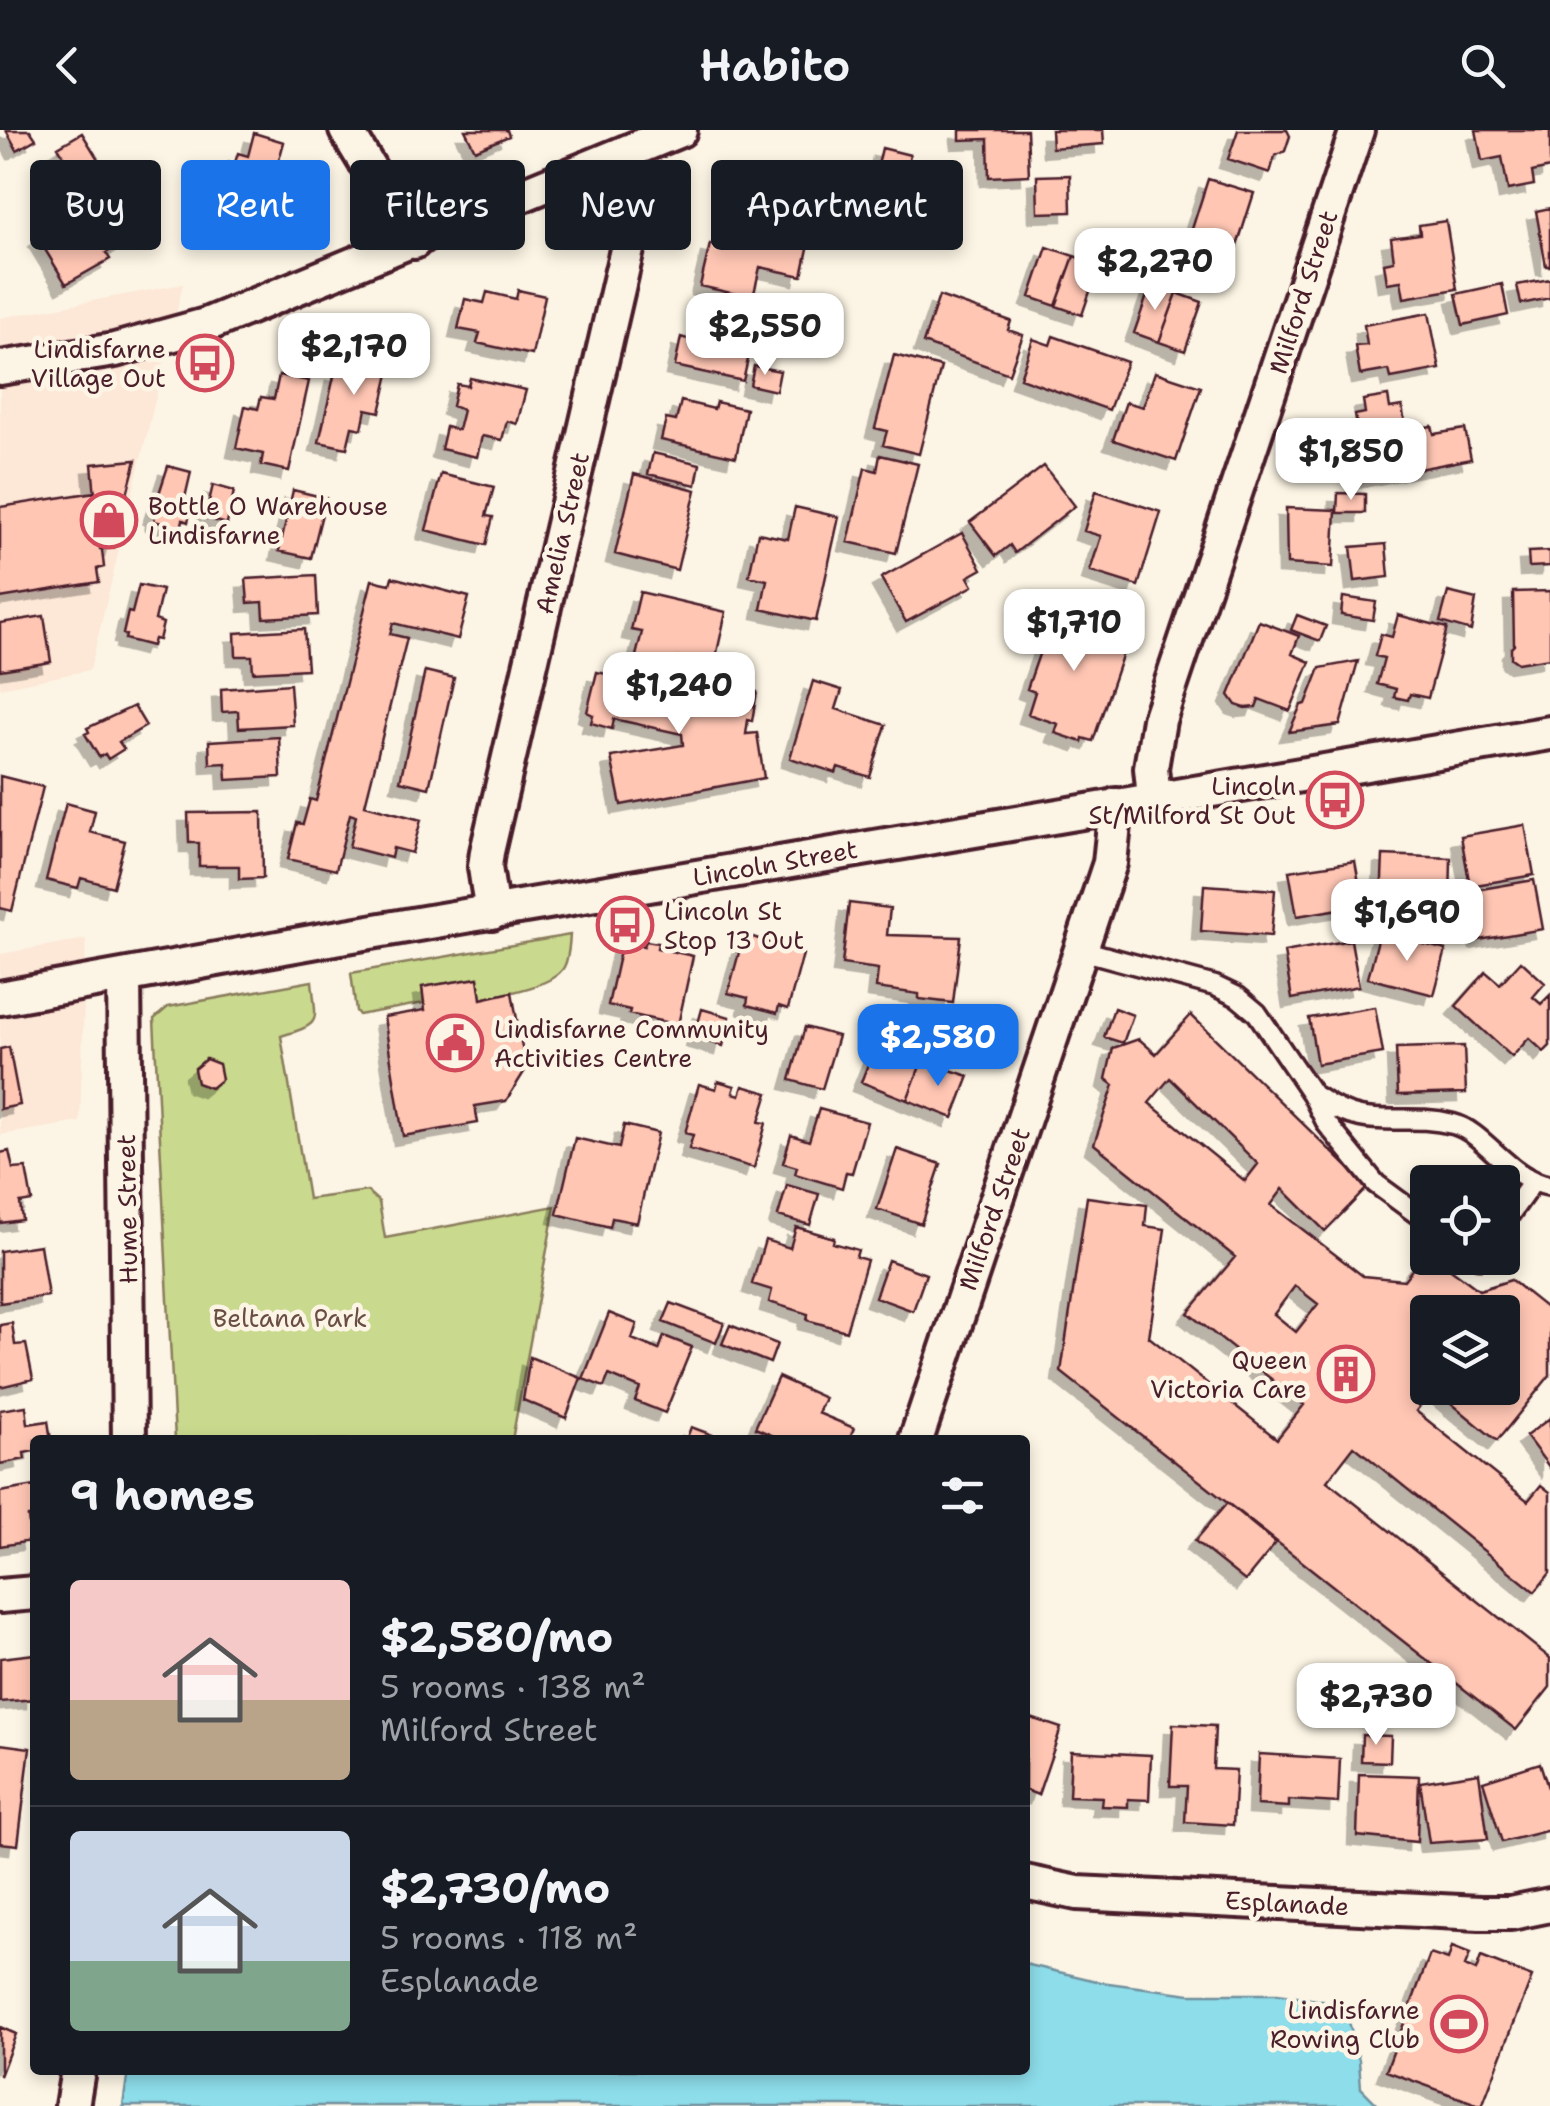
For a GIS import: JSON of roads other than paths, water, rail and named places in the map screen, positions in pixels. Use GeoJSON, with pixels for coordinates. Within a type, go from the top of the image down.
{"type":"FeatureCollection","features":[{"type":"Feature","properties":{"kind":"street"},"geometry":{"type":"LineString","coordinates":[[346,130],[364,160]]}},
{"type":"Feature","properties":{"kind":"street"},"geometry":{"type":"LineString","coordinates":[[525,195],[680,130]]}},
{"type":"Feature","properties":{"kind":"street","name":"Milford Street"},"geometry":{"type":"LineString","coordinates":[[1154,798],[1151,768],[1159,720],[1356,130]]}},
{"type":"Feature","properties":{"kind":"street","name":"Amelia Street"},"geometry":{"type":"LineString","coordinates":[[492,913],[487,852],[629,241],[634,198],[626,153]]}},
{"type":"Feature","properties":{"kind":"street"},"geometry":{"type":"LineString","coordinates":[[0,368],[116,350],[191,330],[395,250]]}},
{"type":"Feature","properties":{"kind":"street","name":"Lincoln Street"},"geometry":{"type":"LineString","coordinates":[[0,998],[1550,733]]}},
{"type":"Feature","properties":{"kind":"street","name":"Milford Street"},"geometry":{"type":"LineString","coordinates":[[918,1435],[1110,863],[1116,805]]}},
{"type":"Feature","properties":{"kind":"street","name":"Hume Street"},"geometry":{"type":"LineString","coordinates":[[124,977],[129,1435]]}},
{"type":"Feature","properties":{"kind":"street"},"geometry":{"type":"LineString","coordinates":[[0,1596],[30,1593]]}},
{"type":"Feature","properties":{"kind":"street","name":"Esplanade"},"geometry":{"type":"LineString","coordinates":[[1030,1883],[1077,1892],[1480,1913],[1510,1913],[1550,1905]]}},
{"type":"Feature","properties":{"kind":"street"},"geometry":{"type":"LineString","coordinates":[[72,2106],[77,2075]]}},
{"type":"Feature","properties":{"kind":"lane"},"geometry":{"type":"LineString","coordinates":[[1081,950],[1214,986],[1238,997],[1257,1013],[1312,1094],[1327,1124],[1376,1184],[1410,1209]]}},
{"type":"Feature","properties":{"kind":"lane"},"geometry":{"type":"LineString","coordinates":[[1312,1094],[1345,1115],[1457,1124],[1541,1184],[1520,1206]]}},
{"type":"Feature","properties":{"kind":"water"},"geometry":{"type":"Polygon","coordinates":[[[1030,1965],[1101,1982],[1190,1994],[1278,1994],[1323,2001],[1348,2018],[1359,2060],[1361,2088],[1379,2106],[123,2106],[127,2075],[1030,2075],[1030,1965]]]}},
{"type":"Feature","properties":{"kind":"place","name":"Lindisfarne Village Out"},"geometry":{"type":"Point","coordinates":[205,363]}},
{"type":"Feature","properties":{"kind":"place","name":"Bottle O Warehouse Lindisfarne"},"geometry":{"type":"Point","coordinates":[109,520]}},
{"type":"Feature","properties":{"kind":"place","name":"Lincoln St/Milford St Out"},"geometry":{"type":"Point","coordinates":[1335,800]}},
{"type":"Feature","properties":{"kind":"place","name":"Lincoln St Stop 13 Out"},"geometry":{"type":"Point","coordinates":[625,925]}},
{"type":"Feature","properties":{"kind":"place","name":"Lindisfarne Community Activities Centre"},"geometry":{"type":"Point","coordinates":[455,1043]}},
{"type":"Feature","properties":{"kind":"place","name":"Queen Victoria Care"},"geometry":{"type":"Point","coordinates":[1346,1374]}},
{"type":"Feature","properties":{"kind":"place","name":"Lindisfarne Rowing Club"},"geometry":{"type":"Point","coordinates":[1459,2024]}},
{"type":"Feature","properties":{"kind":"park label","name":"Beltana Park"},"geometry":{"type":"Point","coordinates":[290,1318]}}]}
